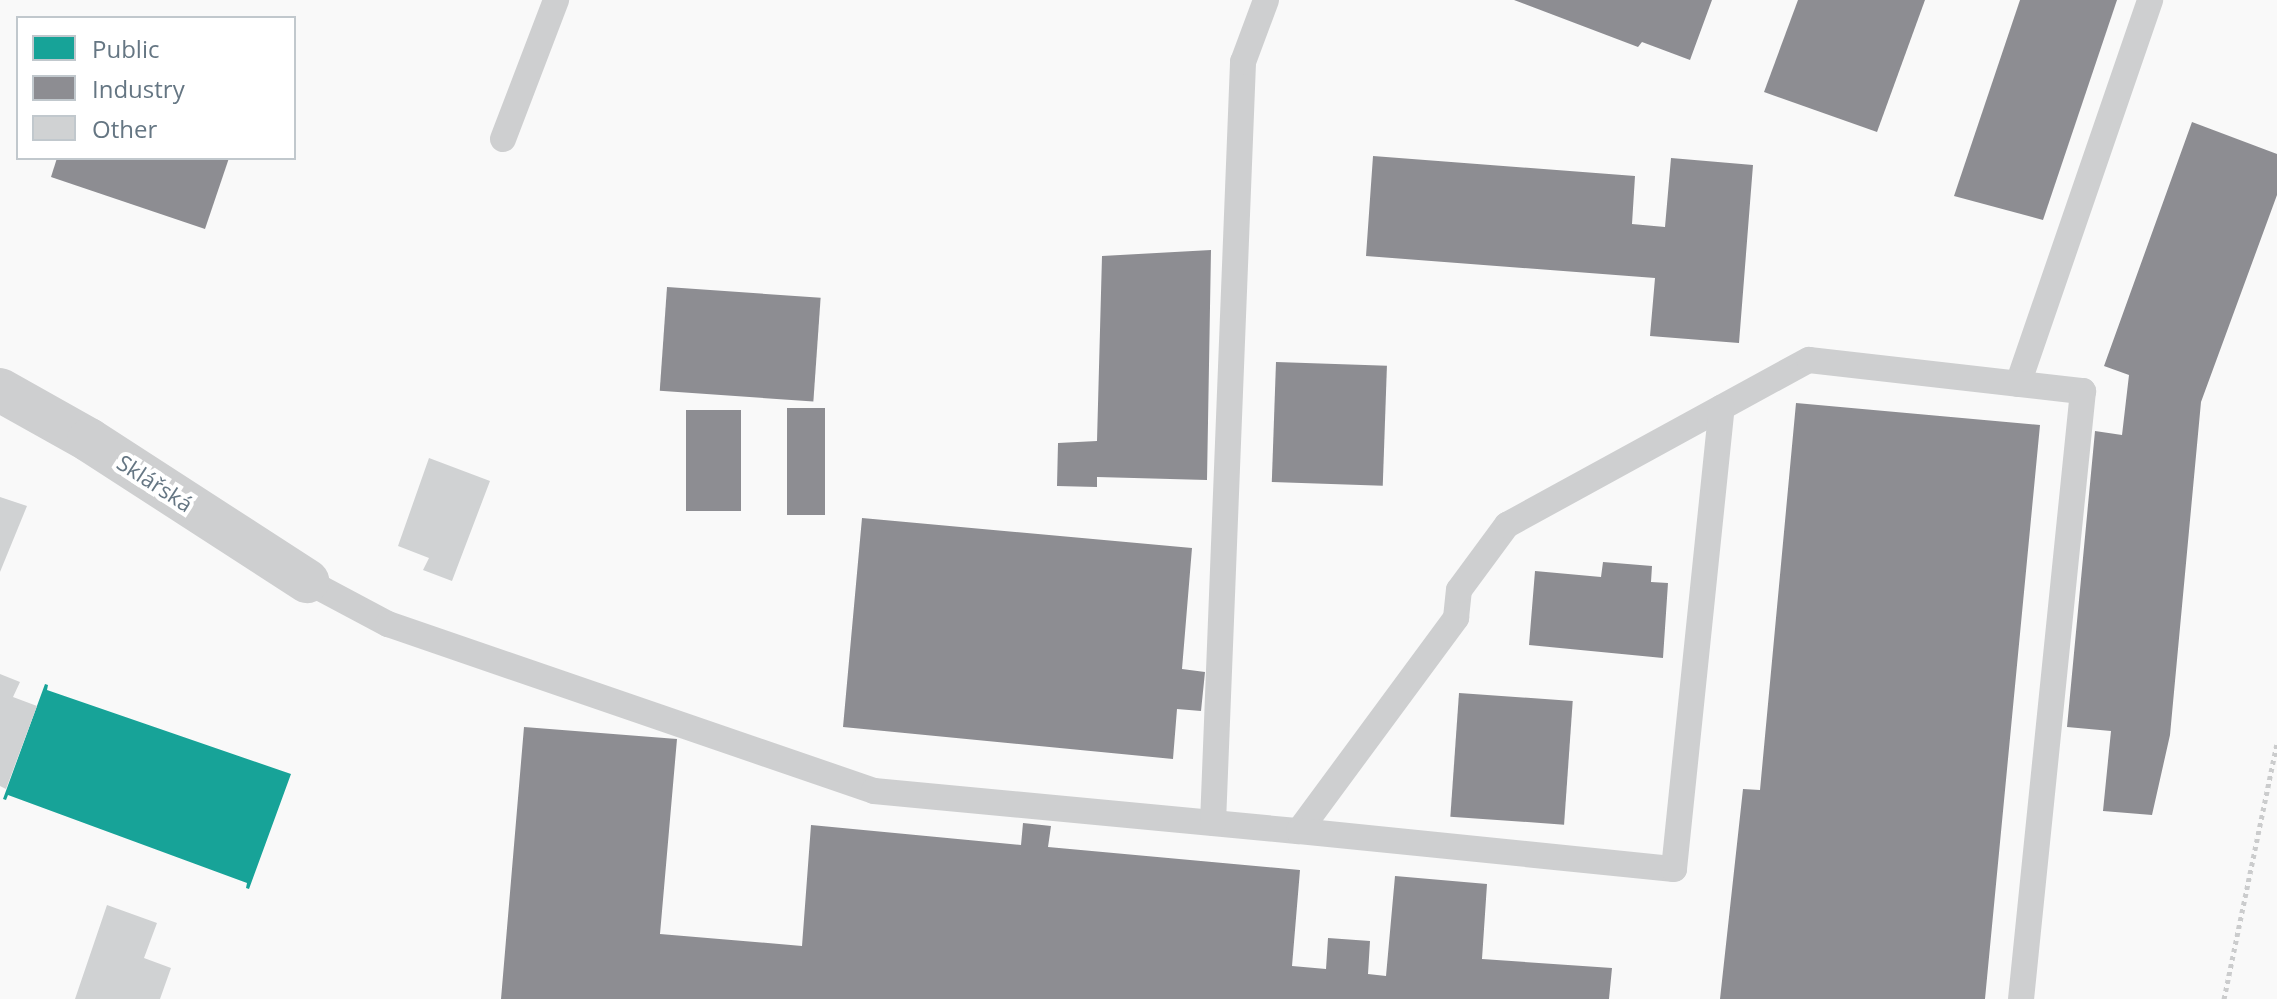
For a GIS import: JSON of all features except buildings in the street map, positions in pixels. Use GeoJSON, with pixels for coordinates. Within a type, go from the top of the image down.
{"type":"FeatureCollection","features":[{"type":"Feature","properties":{"kind":"street","name":"Sklářská"},"geometry":{"type":"LineString","coordinates":[[0,390],[89,440],[307,581]]}},
{"type":"Feature","properties":{"kind":"lane"},"geometry":{"type":"LineString","coordinates":[[503,139],[556,0]]}},
{"type":"Feature","properties":{"kind":"lane"},"geometry":{"type":"LineString","coordinates":[[1213,823],[1243,62],[1266,0]]}},
{"type":"Feature","properties":{"kind":"lane"},"geometry":{"type":"LineString","coordinates":[[2018,384],[2150,0]]}},
{"type":"Feature","properties":{"kind":"lane"},"geometry":{"type":"LineString","coordinates":[[1299,831],[1456,618],[1459,590],[1507,525],[1809,360],[2083,391],[2021,999]]}},
{"type":"Feature","properties":{"kind":"lane"},"geometry":{"type":"LineString","coordinates":[[307,581],[388,624],[874,791],[1674,869],[1722,407]]}},
{"type":"Feature","properties":{"kind":"path"},"geometry":{"type":"LineString","coordinates":[[2224,999],[2277,744]]}}]}
